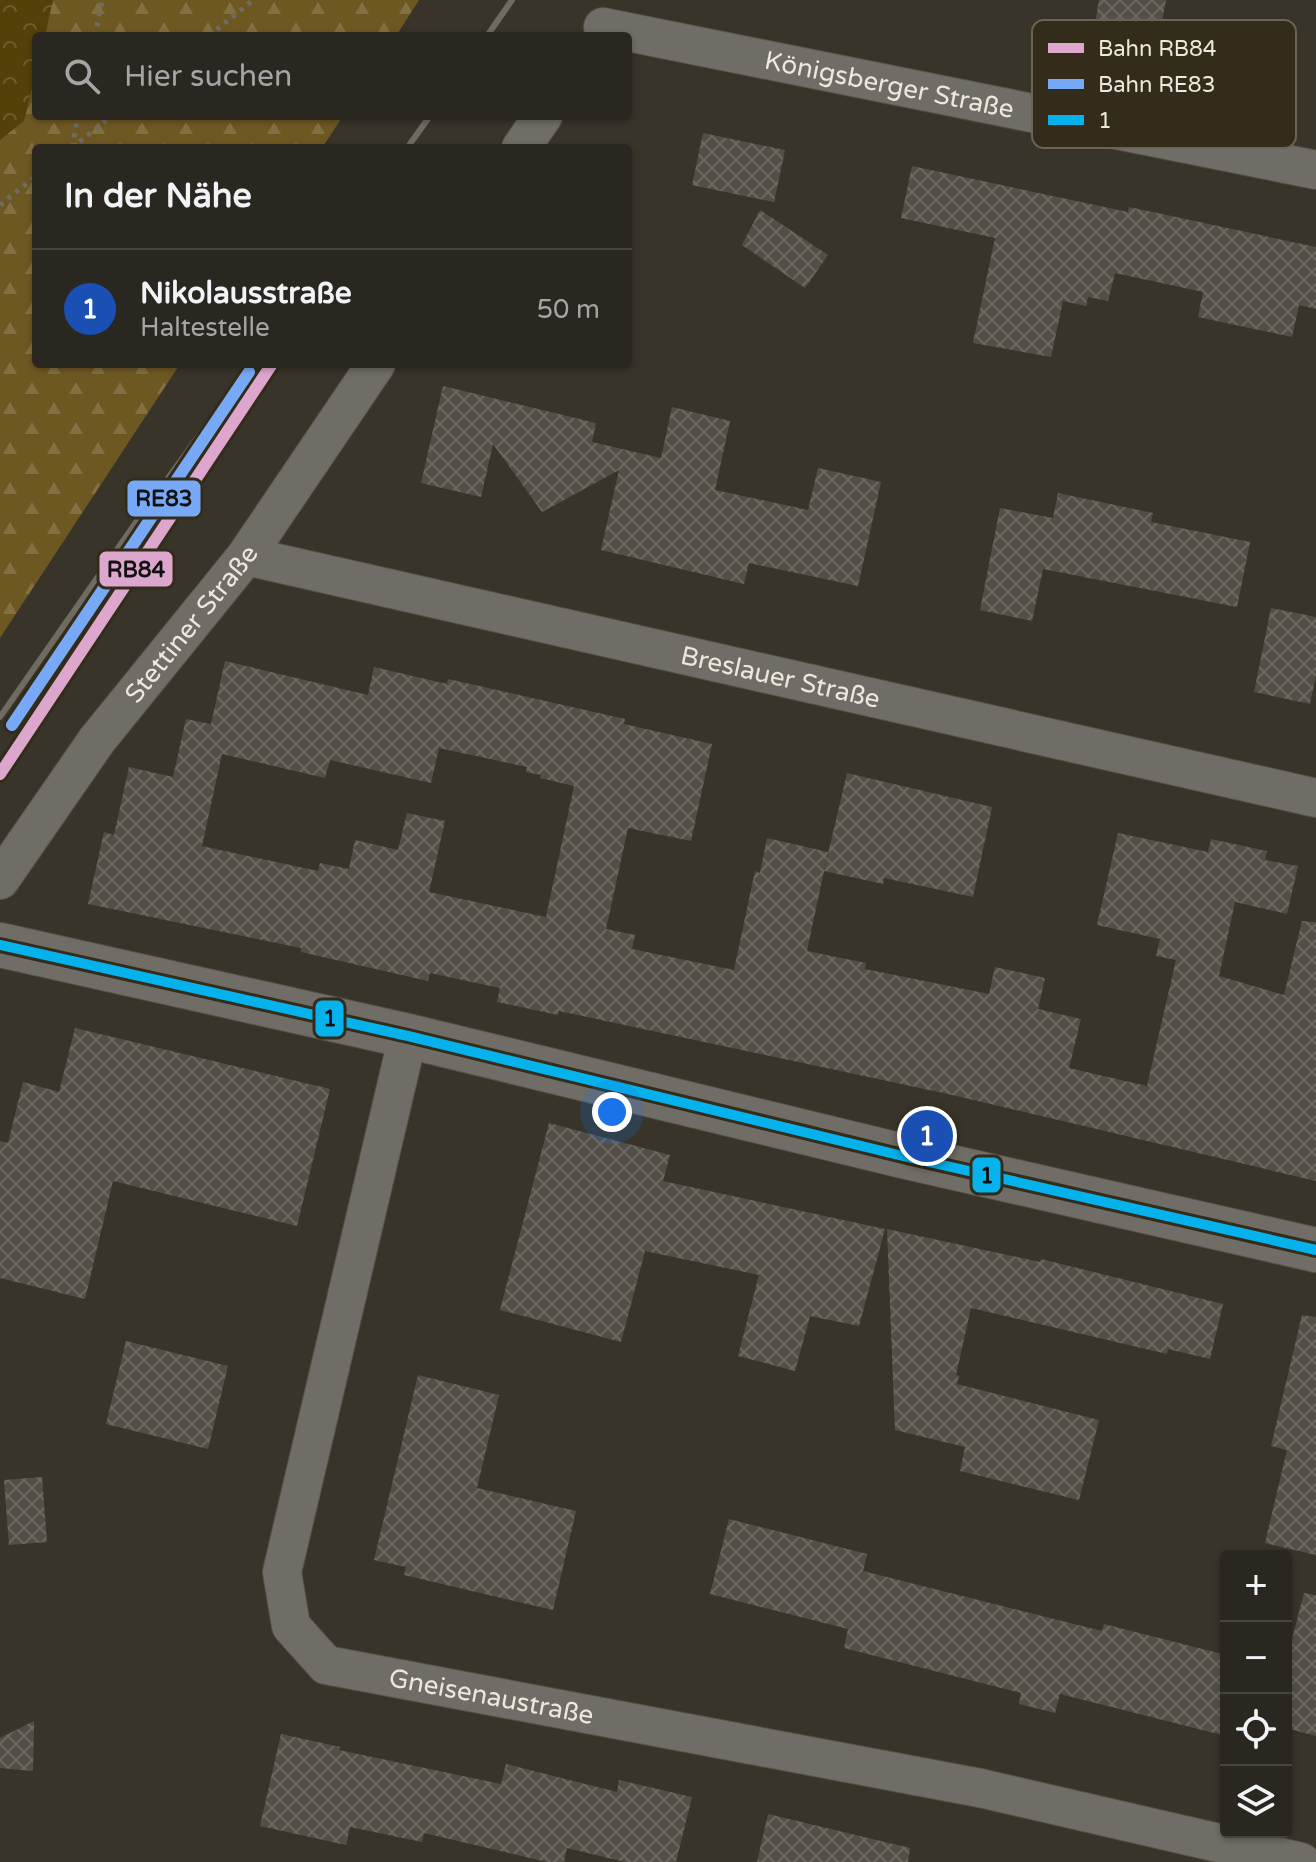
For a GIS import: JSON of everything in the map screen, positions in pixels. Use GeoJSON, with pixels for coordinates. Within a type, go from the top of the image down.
{"type":"FeatureCollection","features":[{"type":"Feature","properties":{"kind":"street","name":"Königsberger Straße"},"geometry":{"type":"LineString","coordinates":[[607,21],[1032,110]]}},
{"type":"Feature","properties":{"kind":"street"},"geometry":{"type":"LineString","coordinates":[[524,144],[540,120]]}},
{"type":"Feature","properties":{"kind":"street","name":"Königsberger Straße"},"geometry":{"type":"LineString","coordinates":[[1211,148],[1316,170]]}},
{"type":"Feature","properties":{"kind":"street","name":"Stettiner Straße"},"geometry":{"type":"LineString","coordinates":[[0,880],[97,740],[246,556],[373,368]]}},
{"type":"Feature","properties":{"kind":"street","name":"Breslauer Straße"},"geometry":{"type":"LineString","coordinates":[[246,556],[1316,798]]}},
{"type":"Feature","properties":{"kind":"street"},"geometry":{"type":"LineString","coordinates":[[0,945],[408,1036],[907,1157],[1316,1250]]}},
{"type":"Feature","properties":{"kind":"street","name":"Gneisenaustraße"},"geometry":{"type":"LineString","coordinates":[[408,1036],[282,1572],[291,1626],[326,1665],[980,1788],[1301,1862]]}},
{"type":"Feature","properties":{"kind":"path"},"geometry":{"type":"LineString","coordinates":[[96,32],[102,0]]}},
{"type":"Feature","properties":{"kind":"path"},"geometry":{"type":"LineString","coordinates":[[214,32],[253,0]]}},
{"type":"Feature","properties":{"kind":"path"},"geometry":{"type":"LineString","coordinates":[[73,144],[77,120]]}},
{"type":"Feature","properties":{"kind":"path"},"geometry":{"type":"LineString","coordinates":[[77,144],[106,120]]}},
{"type":"Feature","properties":{"kind":"path"},"geometry":{"type":"LineString","coordinates":[[0,205],[32,179]]}},
{"type":"Feature","properties":{"kind":"green space"},"geometry":{"type":"Polygon","coordinates":[[[0,0],[419,0],[399,32],[32,32],[32,120],[340,120],[325,144],[32,144],[32,368],[177,368],[0,638],[0,0]]]}},
{"type":"Feature","properties":{"kind":"green space"},"geometry":{"type":"Polygon","coordinates":[[[0,0],[53,0],[46,32],[32,32],[32,88],[24,121],[0,140],[0,0]]]}},
{"type":"Feature","properties":{"kind":"building"},"geometry":{"type":"Polygon","coordinates":[[[1099,0],[1166,0],[1162,20],[1096,20],[1099,0]]]}},
{"type":"Feature","properties":{"kind":"building"},"geometry":{"type":"Polygon","coordinates":[[[703,133],[785,150],[774,202],[692,185],[703,133]]]}},
{"type":"Feature","properties":{"kind":"building"},"geometry":{"type":"Polygon","coordinates":[[[912,166],[1128,212],[1129,207],[1316,247],[1316,309],[1299,305],[1292,337],[1198,317],[1203,292],[1115,273],[1108,301],[1088,297],[1086,306],[1063,301],[1051,357],[973,343],[995,238],[901,218],[912,166]]]}},
{"type":"Feature","properties":{"kind":"building"},"geometry":{"type":"Polygon","coordinates":[[[760,210],[828,255],[805,288],[742,245],[760,210]]]}},
{"type":"Feature","properties":{"kind":"building"},"geometry":{"type":"Polygon","coordinates":[[[443,386],[596,423],[592,442],[661,458],[672,407],[730,421],[715,490],[808,510],[818,468],[881,482],[858,586],[749,563],[744,584],[601,550],[619,470],[542,512],[493,444],[481,497],[421,483],[443,386]]]}},
{"type":"Feature","properties":{"kind":"building"},"geometry":{"type":"Polygon","coordinates":[[[1058,493],[1153,513],[1151,522],[1250,542],[1237,607],[1043,569],[1032,621],[980,610],[1000,508],[1053,518],[1058,493]]]}},
{"type":"Feature","properties":{"kind":"building"},"geometry":{"type":"Polygon","coordinates":[[[1271,608],[1316,617],[1316,675],[1310,704],[1254,692],[1271,608]]]}},
{"type":"Feature","properties":{"kind":"building"},"geometry":{"type":"Polygon","coordinates":[[[225,661],[368,695],[374,667],[447,684],[448,679],[625,719],[624,724],[712,744],[691,841],[628,828],[606,929],[635,935],[632,949],[734,970],[755,871],[760,873],[767,838],[828,852],[807,951],[866,963],[865,969],[989,994],[995,967],[1045,978],[1038,1009],[1081,1019],[1069,1068],[1147,1086],[1176,960],[1156,956],[1160,939],[1097,925],[1118,833],[1208,852],[1211,839],[1267,851],[1265,860],[1298,866],[1287,914],[1235,902],[1219,976],[1284,995],[1302,921],[1316,922],[1316,1181],[948,1094],[559,1011],[558,1015],[497,1002],[500,988],[430,973],[428,981],[301,952],[301,948],[88,904],[104,832],[114,835],[129,767],[173,777],[186,719],[211,724],[225,661]],[[439,748],[431,783],[330,760],[325,778],[222,754],[202,846],[318,871],[320,863],[349,869],[355,840],[398,850],[407,813],[445,821],[429,892],[546,917],[574,786],[540,778],[541,775],[526,772],[527,767],[439,748]]]}},
{"type":"Feature","properties":{"kind":"building"},"geometry":{"type":"Polygon","coordinates":[[[847,773],[992,807],[973,897],[884,878],[883,884],[824,871],[847,773]]]}},
{"type":"Feature","properties":{"kind":"building"},"geometry":{"type":"Polygon","coordinates":[[[75,1028],[330,1089],[297,1226],[113,1181],[85,1299],[0,1278],[0,1141],[8,1143],[23,1082],[59,1092],[75,1028]]]}},
{"type":"Feature","properties":{"kind":"building"},"geometry":{"type":"Polygon","coordinates":[[[549,1123],[670,1155],[663,1181],[885,1229],[859,1326],[810,1316],[795,1371],[738,1356],[759,1275],[645,1251],[621,1342],[500,1310],[549,1123]]]}},
{"type":"Feature","properties":{"kind":"building"},"geometry":{"type":"Polygon","coordinates":[[[887,1229],[1040,1262],[1041,1259],[1223,1304],[1210,1359],[1168,1349],[1167,1354],[971,1308],[956,1375],[959,1376],[957,1384],[1099,1420],[1079,1500],[960,1471],[965,1447],[895,1430],[887,1229]]]}},
{"type":"Feature","properties":{"kind":"building"},"geometry":{"type":"Polygon","coordinates":[[[1302,1315],[1316,1317],[1316,1555],[1265,1543],[1287,1450],[1271,1446],[1302,1315]]]}},
{"type":"Feature","properties":{"kind":"building"},"geometry":{"type":"Polygon","coordinates":[[[126,1341],[228,1366],[208,1449],[106,1424],[126,1341]]]}},
{"type":"Feature","properties":{"kind":"building"},"geometry":{"type":"Polygon","coordinates":[[[418,1375],[499,1395],[477,1488],[576,1511],[553,1610],[404,1575],[406,1567],[374,1560],[418,1375]]]}},
{"type":"Feature","properties":{"kind":"building"},"geometry":{"type":"Polygon","coordinates":[[[42,1477],[47,1542],[9,1545],[4,1480],[42,1477]]]}},
{"type":"Feature","properties":{"kind":"building"},"geometry":{"type":"Polygon","coordinates":[[[729,1519],[867,1554],[863,1571],[1102,1631],[1104,1624],[1220,1653],[1220,1734],[1060,1694],[1055,1713],[1019,1704],[1021,1693],[844,1648],[848,1629],[710,1594],[729,1519]]]}},
{"type":"Feature","properties":{"kind":"building"},"geometry":{"type":"Polygon","coordinates":[[[1304,1593],[1316,1595],[1316,1736],[1292,1730],[1292,1639],[1304,1593]]]}},
{"type":"Feature","properties":{"kind":"building"},"geometry":{"type":"Polygon","coordinates":[[[34,1721],[33,1771],[0,1768],[0,1738],[34,1721]]]}},
{"type":"Feature","properties":{"kind":"building"},"geometry":{"type":"Polygon","coordinates":[[[281,1734],[340,1747],[339,1750],[501,1784],[506,1764],[617,1792],[619,1780],[692,1797],[676,1862],[625,1862],[567,1848],[564,1862],[547,1862],[424,1833],[422,1842],[350,1827],[346,1845],[260,1826],[281,1734]]]}},
{"type":"Feature","properties":{"kind":"building"},"geometry":{"type":"Polygon","coordinates":[[[768,1814],[910,1848],[908,1862],[757,1862],[768,1814]]]}},
{"type":"Feature","properties":{"kind":"railway"},"geometry":{"type":"LineString","coordinates":[[490,32],[512,0]]}},
{"type":"Feature","properties":{"kind":"railway"},"geometry":{"type":"LineString","coordinates":[[410,144],[427,120]]}},
{"type":"Feature","properties":{"kind":"railway"},"geometry":{"type":"LineString","coordinates":[[0,717],[248,368]]}},
{"type":"Feature","properties":{"kind":"rail line","name":"RB84"},"geometry":{"type":"LineString","coordinates":[[0,774],[269,368]]}},
{"type":"Feature","properties":{"kind":"rail line","name":"RE83"},"geometry":{"type":"LineString","coordinates":[[12,725],[249,372]]}},
{"type":"Feature","properties":{"kind":"transit line","name":"1"},"geometry":{"type":"LineString","coordinates":[[0,945],[408,1036],[907,1157],[1316,1250]]}},
{"type":"Feature","properties":{"kind":"place","name":"Nikolausstraße"},"geometry":{"type":"Point","coordinates":[927,1136]}}]}
